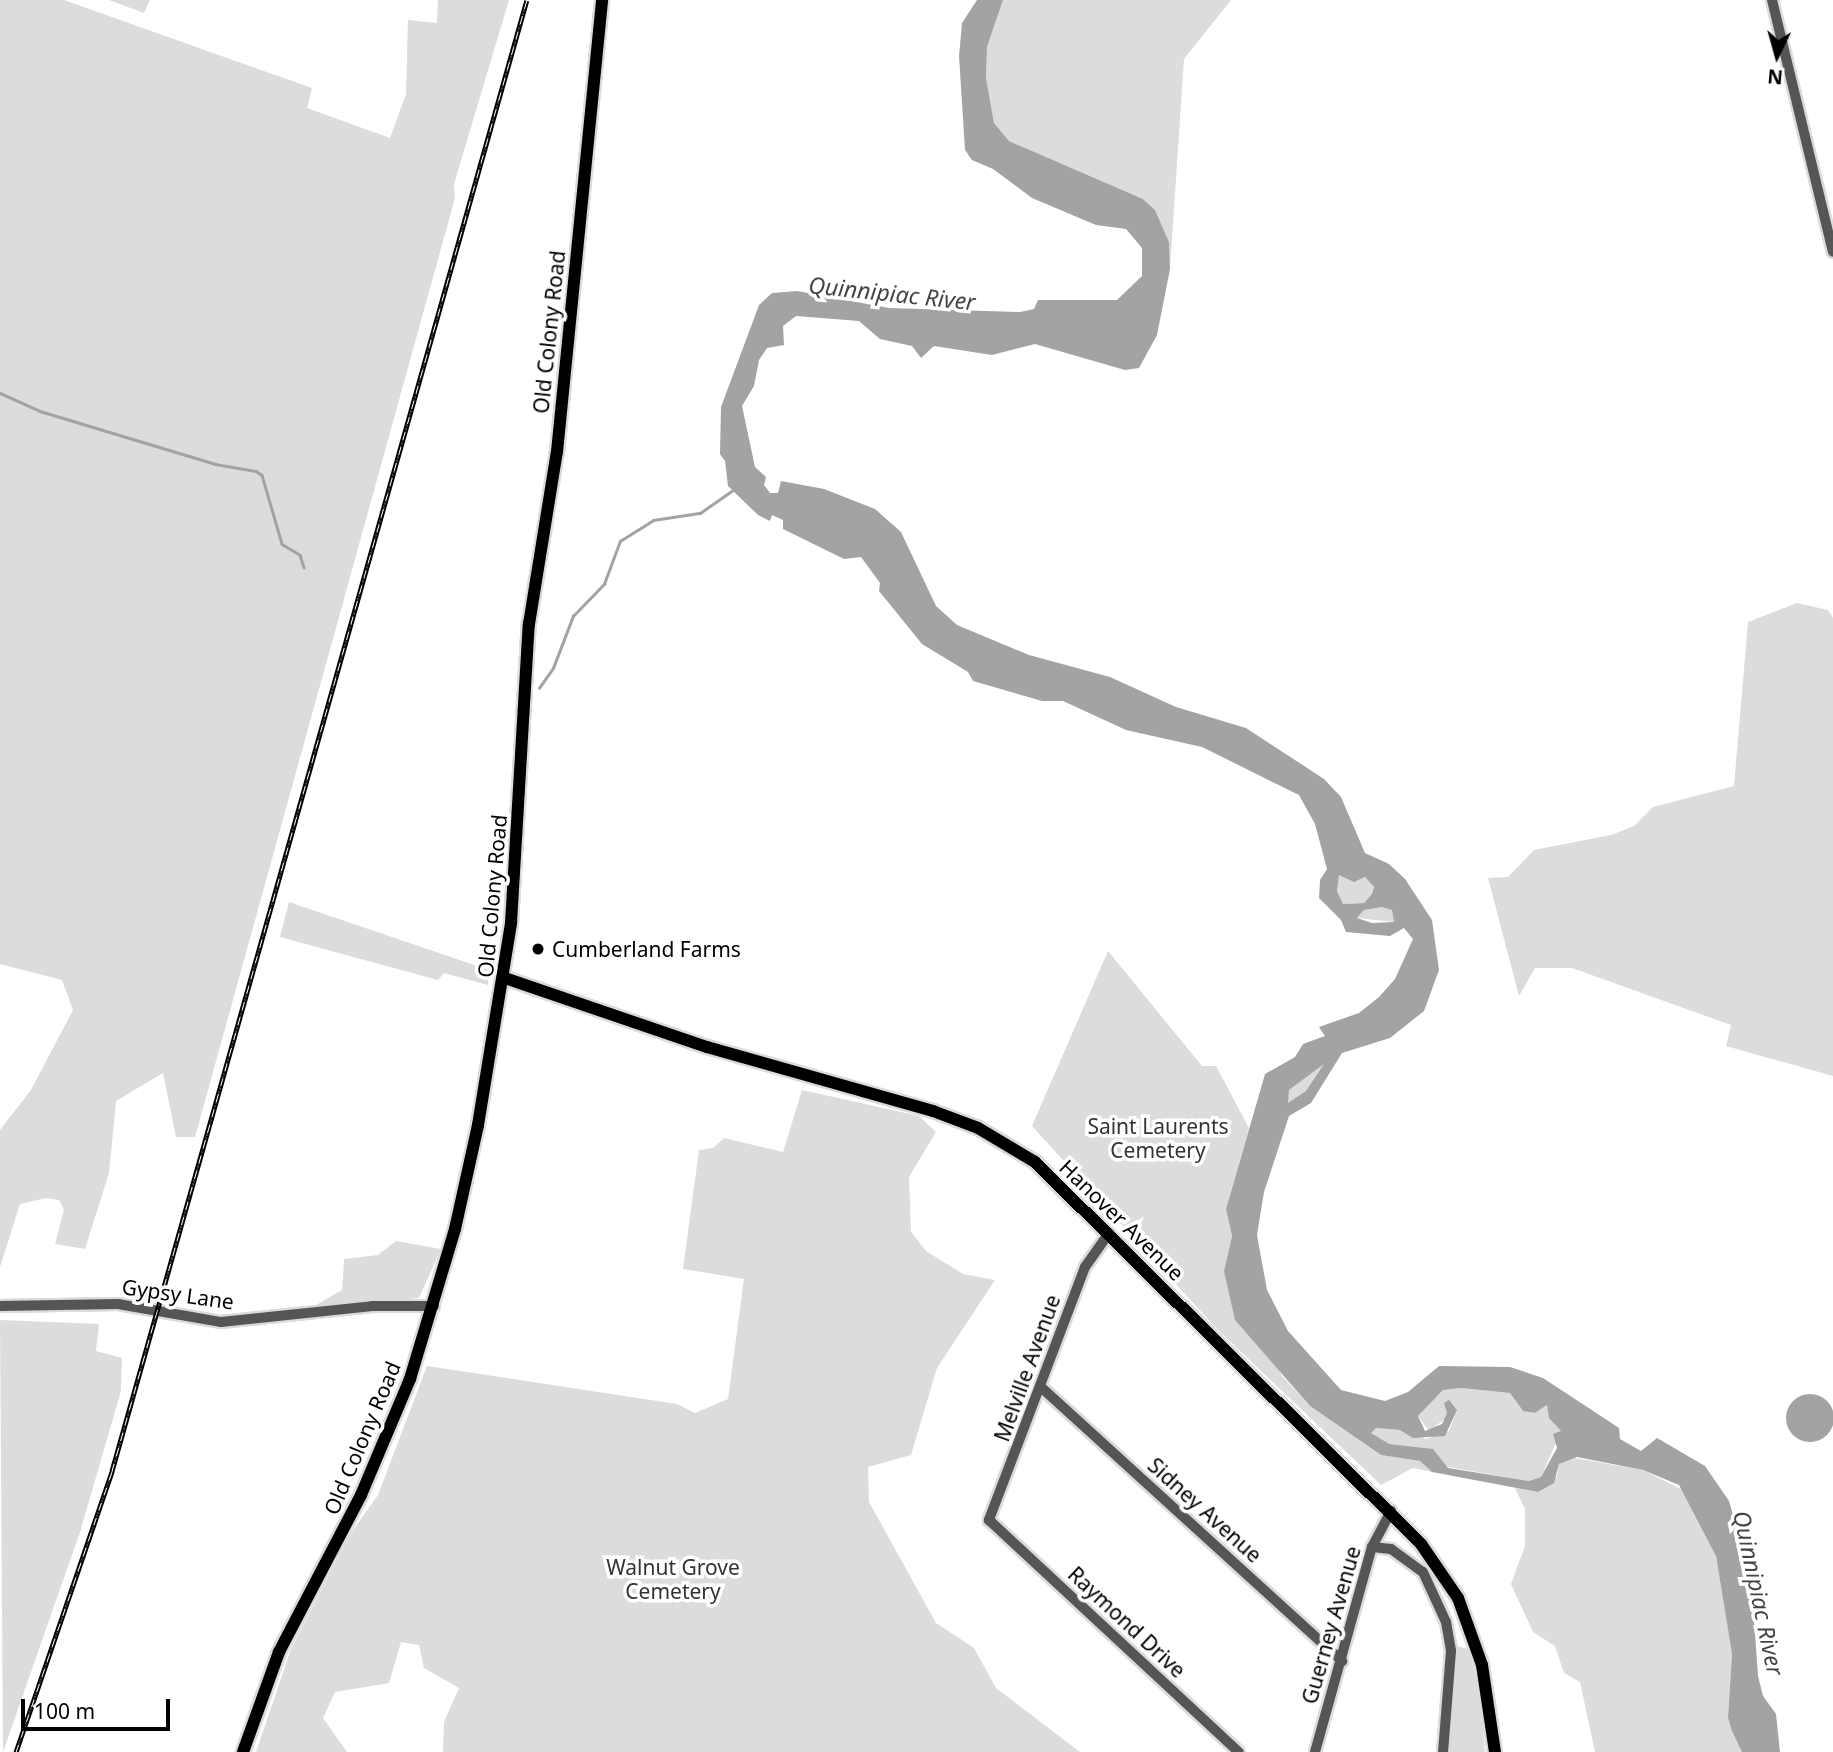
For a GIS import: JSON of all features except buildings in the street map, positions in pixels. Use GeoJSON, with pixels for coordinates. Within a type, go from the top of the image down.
{"type":"FeatureCollection","features":[{"type":"Feature","properties":{"kind":"main road","name":"Old Colony Road"},"geometry":{"type":"LineString","coordinates":[[243,1752],[279,1652],[383,1448],[434,1306],[465,1189],[505,978],[519,840],[529,624],[557,452],[602,0]]}},
{"type":"Feature","properties":{"kind":"main road","name":"Hanover Avenue"},"geometry":{"type":"LineString","coordinates":[[505,978],[707,1047],[918,1106],[978,1128],[1034,1162],[1391,1511],[1421,1544],[1458,1598],[1482,1665],[1495,1752]]}},
{"type":"Feature","properties":{"kind":"street"},"geometry":{"type":"LineString","coordinates":[[1772,0],[1833,252]]}},
{"type":"Feature","properties":{"kind":"street","name":"Melville Avenue"},"geometry":{"type":"LineString","coordinates":[[989,1520],[1042,1388],[1084,1267],[1109,1233]]}},
{"type":"Feature","properties":{"kind":"street","name":"Gypsy Lane"},"geometry":{"type":"LineString","coordinates":[[0,1306],[118,1304],[198,1320],[239,1322],[361,1307],[434,1306]]}},
{"type":"Feature","properties":{"kind":"street","name":"Sidney Avenue"},"geometry":{"type":"LineString","coordinates":[[1042,1388],[1342,1661]]}},
{"type":"Feature","properties":{"kind":"street","name":"Guerney Avenue"},"geometry":{"type":"LineString","coordinates":[[1315,1752],[1372,1547],[1391,1511]]}},
{"type":"Feature","properties":{"kind":"street","name":"Raymond Drive"},"geometry":{"type":"LineString","coordinates":[[989,1520],[1239,1752]]}},
{"type":"Feature","properties":{"kind":"street"},"geometry":{"type":"LineString","coordinates":[[1372,1547],[1391,1549],[1423,1572],[1446,1622],[1451,1651],[1443,1752]]}},
{"type":"Feature","properties":{"kind":"green space"},"geometry":{"type":"Polygon","coordinates":[[[0,0],[64,0],[312,88],[307,108],[390,138],[406,94],[408,20],[437,23],[438,0],[509,0],[454,184],[455,198],[195,1137],[176,1137],[163,1073],[116,1101],[109,1173],[85,1249],[55,1244],[64,1210],[59,1200],[46,1198],[20,1204],[0,1267],[0,1130],[31,1090],[73,1010],[62,980],[0,964],[0,0]]]}},
{"type":"Feature","properties":{"kind":"green space"},"geometry":{"type":"Polygon","coordinates":[[[109,0],[150,0],[144,13],[109,0]]]}},
{"type":"Feature","properties":{"kind":"green space"},"geometry":{"type":"Polygon","coordinates":[[[1003,0],[1231,0],[1184,59],[1170,269],[1169,242],[1155,210],[1143,199],[1009,141],[994,124],[986,78],[987,47],[1003,0]]]}},
{"type":"Feature","properties":{"kind":"green space"},"geometry":{"type":"Polygon","coordinates":[[[1797,603],[1828,610],[1833,618],[1833,1076],[1726,1046],[1731,1025],[1572,968],[1535,968],[1519,996],[1488,878],[1508,877],[1534,850],[1611,835],[1634,826],[1653,807],[1734,786],[1748,622],[1797,603]]]}},
{"type":"Feature","properties":{"kind":"green space"},"geometry":{"type":"Polygon","coordinates":[[[1339,874],[1354,882],[1365,877],[1374,887],[1372,894],[1364,903],[1343,904],[1337,891],[1339,874]]]}},
{"type":"Feature","properties":{"kind":"green space"},"geometry":{"type":"Polygon","coordinates":[[[289,902],[489,970],[488,985],[444,973],[438,980],[280,937],[289,902]]]}},
{"type":"Feature","properties":{"kind":"green space"},"geometry":{"type":"Polygon","coordinates":[[[1382,907],[1392,909],[1394,922],[1357,918],[1364,910],[1382,907]]]}},
{"type":"Feature","properties":{"kind":"green space","name":"Saint Laurents Cemetery"},"geometry":{"type":"Polygon","coordinates":[[[1108,951],[1202,1066],[1216,1066],[1249,1128],[1226,1209],[1232,1236],[1224,1271],[1282,1376],[1310,1406],[1381,1455],[1420,1461],[1432,1472],[1413,1468],[1381,1485],[1217,1329],[1032,1126],[1108,951]]]}},
{"type":"Feature","properties":{"kind":"green space"},"geometry":{"type":"Polygon","coordinates":[[[1325,1063],[1307,1091],[1287,1104],[1289,1090],[1325,1063]]]}},
{"type":"Feature","properties":{"kind":"green space","name":"Walnut Grove Cemetery"},"geometry":{"type":"Polygon","coordinates":[[[802,1090],[919,1116],[936,1132],[909,1177],[911,1232],[926,1251],[963,1274],[995,1280],[937,1368],[911,1455],[868,1467],[869,1502],[936,1623],[974,1648],[996,1688],[1080,1752],[443,1752],[444,1722],[459,1688],[424,1668],[419,1645],[401,1642],[389,1683],[335,1692],[323,1718],[347,1752],[256,1752],[291,1649],[351,1533],[378,1495],[427,1366],[677,1404],[695,1413],[728,1399],[744,1279],[683,1269],[699,1150],[713,1148],[724,1138],[783,1152],[802,1090]]]}},
{"type":"Feature","properties":{"kind":"green space"},"geometry":{"type":"Polygon","coordinates":[[[396,1241],[441,1249],[419,1298],[311,1308],[342,1290],[344,1259],[378,1255],[396,1241]]]}},
{"type":"Feature","properties":{"kind":"green space"},"geometry":{"type":"Polygon","coordinates":[[[0,1320],[99,1324],[96,1351],[122,1358],[121,1391],[80,1532],[3,1752],[0,1320]]]}},
{"type":"Feature","properties":{"kind":"green space"},"geometry":{"type":"Polygon","coordinates":[[[1461,1388],[1510,1393],[1523,1411],[1535,1413],[1547,1405],[1550,1418],[1561,1431],[1541,1477],[1529,1481],[1448,1467],[1375,1439],[1371,1432],[1375,1428],[1400,1430],[1426,1439],[1449,1431],[1457,1410],[1429,1431],[1418,1416],[1443,1390],[1461,1388]]]}},
{"type":"Feature","properties":{"kind":"green space"},"geometry":{"type":"Polygon","coordinates":[[[1569,1457],[1643,1470],[1685,1491],[1716,1556],[1732,1654],[1728,1718],[1742,1752],[1595,1752],[1580,1682],[1564,1673],[1555,1646],[1533,1632],[1511,1584],[1525,1546],[1525,1509],[1515,1488],[1538,1492],[1557,1476],[1559,1464],[1569,1457]]]}},
{"type":"Feature","properties":{"kind":"green space"},"geometry":{"type":"Polygon","coordinates":[[[1456,1646],[1469,1649],[1481,1699],[1485,1752],[1443,1752],[1456,1646]]]}},
{"type":"Feature","properties":{"kind":"shaded area"},"geometry":{"type":"Polygon","coordinates":[[[977,0],[1003,0],[987,47],[986,78],[994,123],[1009,141],[1143,199],[1155,210],[1169,242],[1170,269],[1157,335],[1139,368],[1125,370],[1035,344],[992,355],[934,346],[921,358],[912,346],[880,339],[859,321],[796,316],[783,326],[784,345],[767,348],[759,360],[754,386],[742,406],[755,467],[766,477],[764,485],[770,493],[778,493],[781,481],[824,489],[875,509],[901,532],[936,606],[957,625],[1029,655],[1110,677],[1176,707],[1246,728],[1324,779],[1341,797],[1365,853],[1389,864],[1405,879],[1432,920],[1439,970],[1424,1011],[1390,1038],[1342,1053],[1311,1103],[1289,1116],[1264,1192],[1257,1235],[1267,1290],[1288,1331],[1341,1390],[1385,1401],[1408,1392],[1439,1366],[1510,1367],[1543,1378],[1619,1428],[1620,1439],[1641,1451],[1657,1438],[1705,1466],[1729,1501],[1751,1576],[1758,1676],[1763,1696],[1776,1714],[1780,1752],[1742,1752],[1732,1731],[1728,1718],[1732,1654],[1716,1556],[1679,1485],[1643,1470],[1577,1457],[1559,1464],[1554,1483],[1538,1492],[1432,1472],[1420,1461],[1381,1455],[1310,1406],[1235,1320],[1224,1271],[1232,1236],[1226,1209],[1265,1074],[1295,1057],[1303,1044],[1325,1036],[1319,1027],[1359,1013],[1379,997],[1395,979],[1413,939],[1404,928],[1390,936],[1346,932],[1341,920],[1319,898],[1320,880],[1327,869],[1315,824],[1299,795],[1202,747],[1126,730],[1063,701],[1042,701],[973,681],[968,672],[922,644],[879,591],[880,583],[861,557],[844,559],[783,529],[783,520],[772,515],[770,521],[758,515],[728,486],[725,461],[720,454],[721,407],[759,305],[772,293],[797,291],[889,308],[1020,312],[1034,309],[1038,300],[1117,300],[1142,276],[1142,248],[1126,229],[1096,225],[1032,198],[993,169],[972,160],[965,150],[959,56],[962,23],[977,0]],[[1339,875],[1337,891],[1343,904],[1364,903],[1374,887],[1365,877],[1354,882],[1339,875]],[[1382,907],[1364,910],[1357,918],[1372,923],[1394,922],[1392,910],[1382,907]],[[1324,1064],[1289,1090],[1288,1103],[1306,1091],[1324,1064]],[[1461,1388],[1443,1390],[1418,1416],[1425,1431],[1442,1424],[1447,1413],[1444,1403],[1449,1400],[1457,1410],[1445,1436],[1413,1438],[1400,1430],[1376,1428],[1371,1433],[1389,1444],[1433,1449],[1448,1468],[1529,1481],[1541,1477],[1557,1448],[1553,1434],[1561,1431],[1549,1418],[1547,1405],[1535,1413],[1523,1411],[1510,1393],[1461,1388]]]}},
{"type":"Feature","properties":{"kind":"shaded area"},"geometry":{"type":"Polygon","coordinates":[[[1810,1394],[1827,1401],[1834,1418],[1827,1435],[1810,1442],[1793,1435],[1786,1418],[1793,1401],[1810,1394]]]}},
{"type":"Feature","properties":{"kind":"waterway"},"geometry":{"type":"LineString","coordinates":[[0,393],[40,411],[215,464],[256,471],[262,475],[282,544],[300,555],[304,567]]}},
{"type":"Feature","properties":{"kind":"waterway"},"geometry":{"type":"LineString","coordinates":[[539,688],[553,668],[573,616],[604,584],[620,541],[653,520],[700,513],[736,488]]}},
{"type":"Feature","properties":{"kind":"railway"},"geometry":{"type":"LineString","coordinates":[[16,1752],[112,1471],[527,0]]}},
{"type":"Feature","properties":{"kind":"place","name":"Cumberland Farms"},"geometry":{"type":"Point","coordinates":[538,949]}},
{"type":"Feature","properties":{"kind":"water label","name":"Quinnipiac River"},"geometry":{"type":"Point","coordinates":[892,293]}},
{"type":"Feature","properties":{"kind":"water label","name":"Quinnipiac River"},"geometry":{"type":"Point","coordinates":[1759,1593]}}]}
